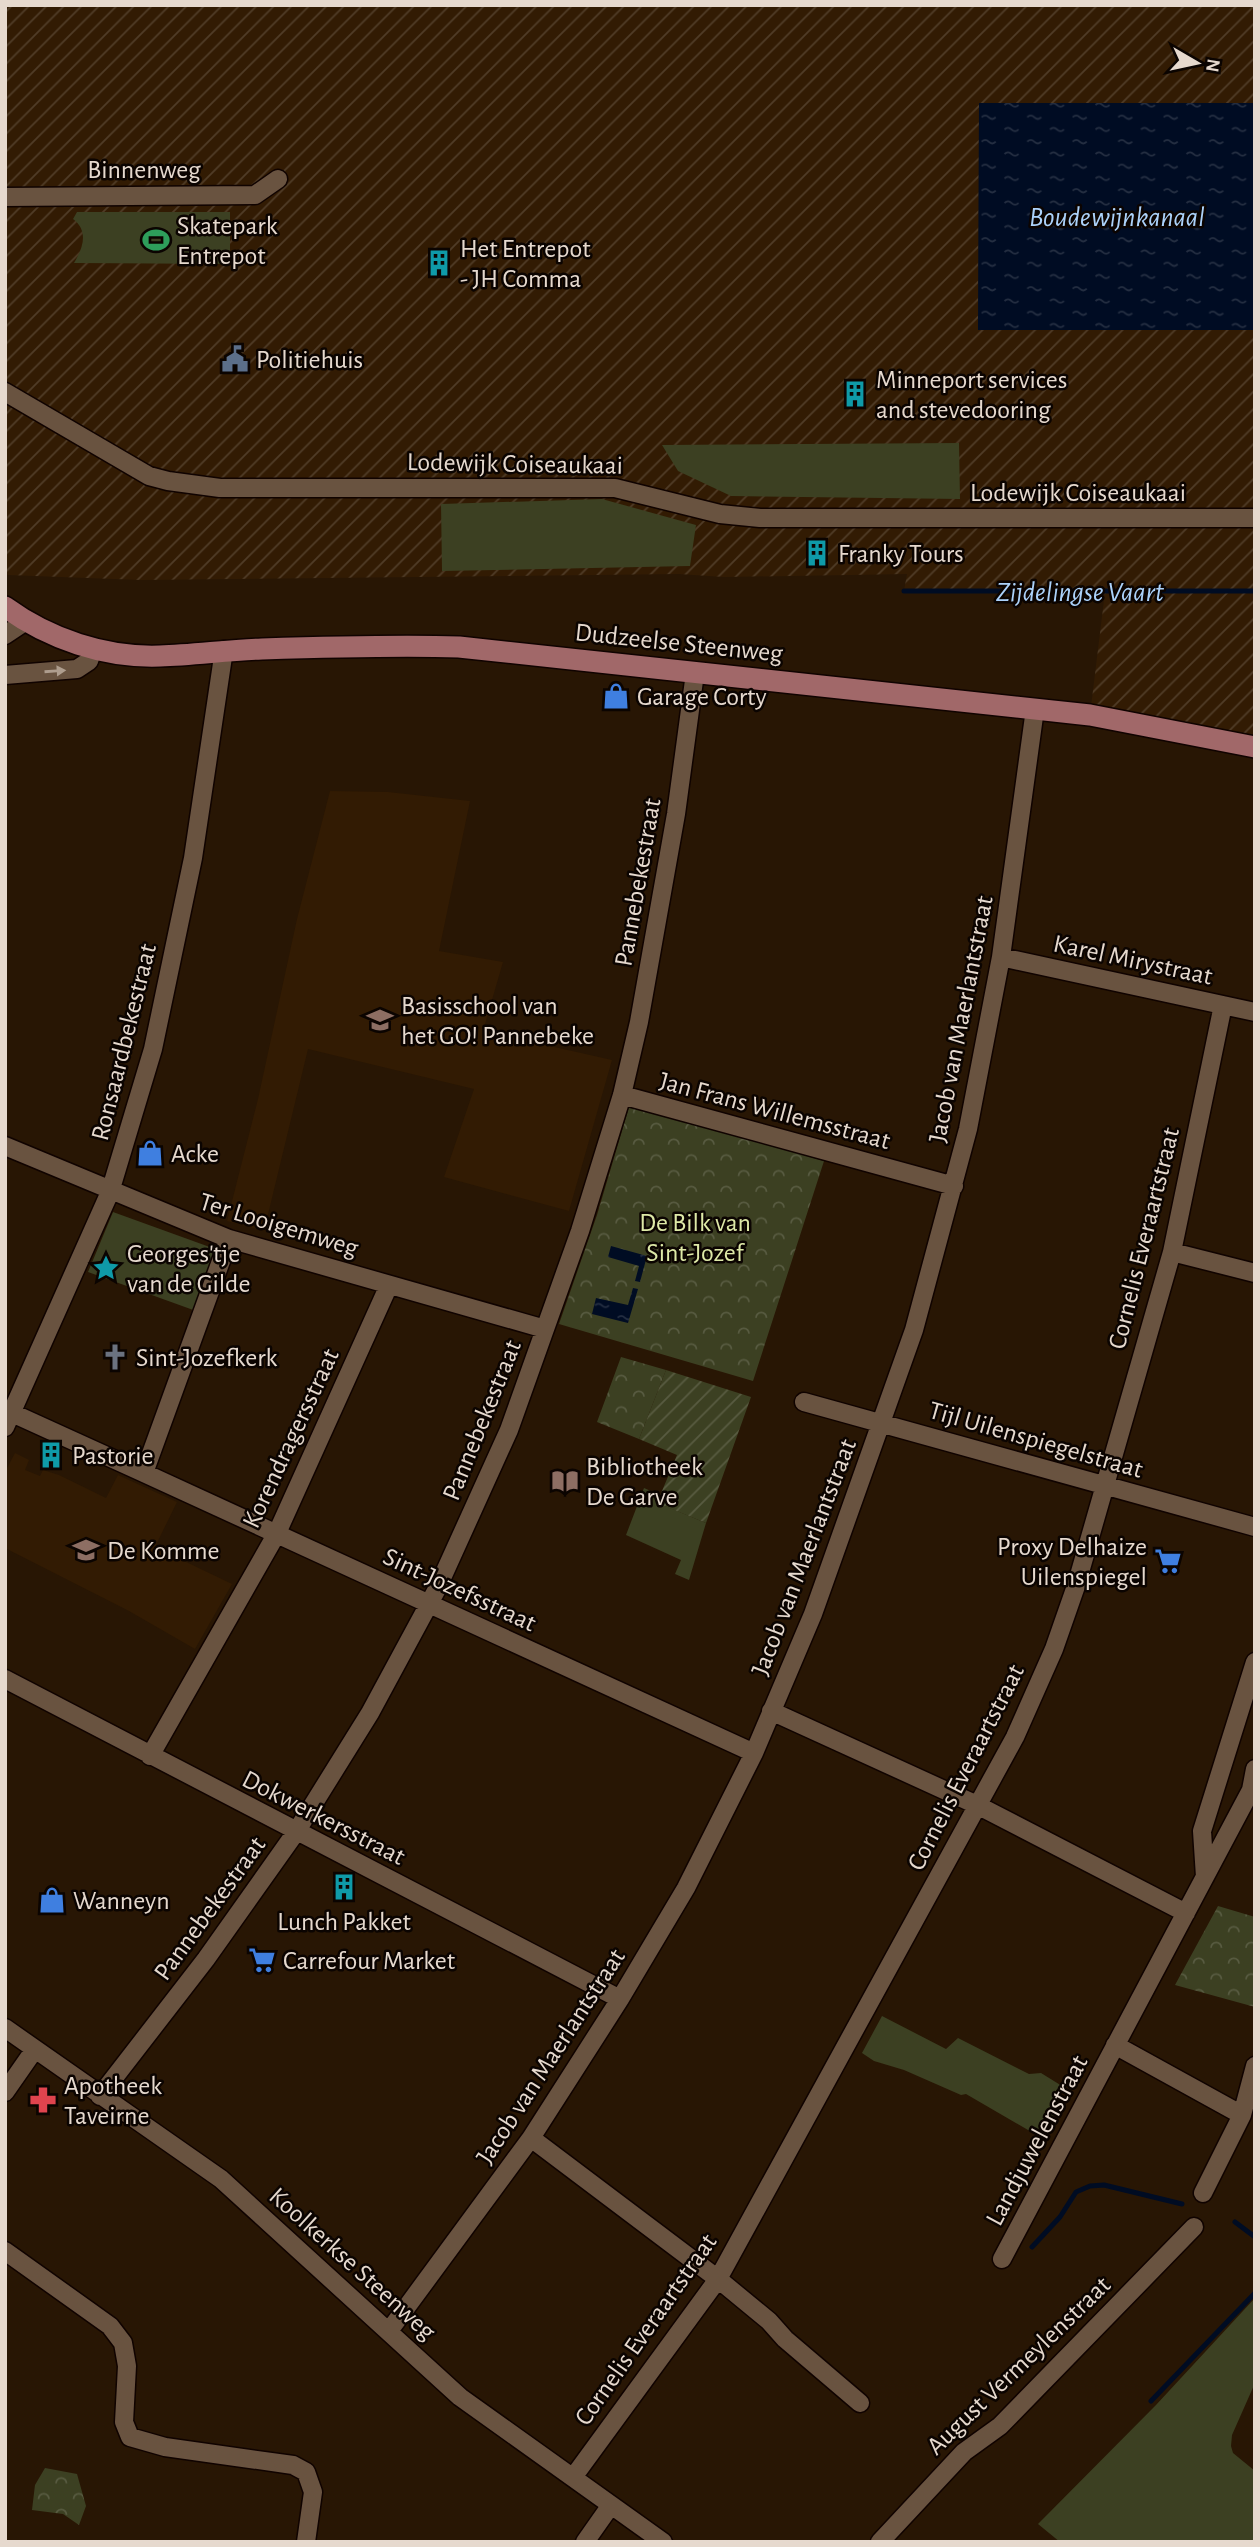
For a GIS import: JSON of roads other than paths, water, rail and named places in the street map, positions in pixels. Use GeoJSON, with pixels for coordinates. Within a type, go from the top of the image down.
{"type":"FeatureCollection","features":[{"type":"Feature","properties":{"kind":"main road","name":"Dudzeelse Steenweg"},"geometry":{"type":"LineString","coordinates":[[5,607],[26,621],[66,639],[93,649],[126,654],[159,656],[224,650],[403,645],[459,648],[1090,715],[1255,747]]}},
{"type":"Feature","properties":{"kind":"street","name":"Binnenweg"},"geometry":{"type":"LineString","coordinates":[[5,197],[255,195],[278,180]]}},
{"type":"Feature","properties":{"kind":"street","name":"Lodewijk Coiseaukaai"},"geometry":{"type":"LineString","coordinates":[[5,392],[149,476],[220,488],[615,488],[720,514],[760,518],[1255,518]]}},
{"type":"Feature","properties":{"kind":"street"},"geometry":{"type":"LineString","coordinates":[[5,635],[26,621]]}},
{"type":"Feature","properties":{"kind":"street"},"geometry":{"type":"LineString","coordinates":[[5,675],[76,669],[89,661],[93,649]]}},
{"type":"Feature","properties":{"kind":"street","name":"Ronsaardbekestraat"},"geometry":{"type":"LineString","coordinates":[[9,1420],[110,1192],[153,1049],[193,858],[224,650]]}},
{"type":"Feature","properties":{"kind":"street","name":"Pannebekestraat"},"geometry":{"type":"LineString","coordinates":[[100,2096],[206,1959],[296,1832],[370,1713],[430,1604],[509,1430],[580,1231],[622,1095],[639,1022],[676,814],[695,673]]}},
{"type":"Feature","properties":{"kind":"street","name":"Jacob van Maerlantstraat"},"geometry":{"type":"LineString","coordinates":[[389,2331],[531,2137],[620,1999],[711,1842],[754,1752],[813,1615],[914,1331],[968,1129],[1001,957],[1035,709]]}},
{"type":"Feature","properties":{"kind":"street","name":"Karel Mirystraat"},"geometry":{"type":"LineString","coordinates":[[1001,957],[1255,1012]]}},
{"type":"Feature","properties":{"kind":"street","name":"Cornelis Everaartstraat"},"geometry":{"type":"LineString","coordinates":[[574,2476],[718,2279],[1015,1737],[1054,1649],[1078,1579],[1172,1252],[1223,1005]]}},
{"type":"Feature","properties":{"kind":"street","name":"Jan Frans Willemsstraat"},"geometry":{"type":"LineString","coordinates":[[622,1095],[954,1186]]}},
{"type":"Feature","properties":{"kind":"street","name":"Ter Looigemweg"},"geometry":{"type":"LineString","coordinates":[[5,1146],[110,1192],[229,1239],[545,1329]]}},
{"type":"Feature","properties":{"kind":"street"},"geometry":{"type":"LineString","coordinates":[[144,1473],[229,1239]]}},
{"type":"Feature","properties":{"kind":"street"},"geometry":{"type":"LineString","coordinates":[[1172,1252],[1255,1273]]}},
{"type":"Feature","properties":{"kind":"street","name":"Korendragersstraat"},"geometry":{"type":"LineString","coordinates":[[150,1756],[277,1533],[388,1285]]}},
{"type":"Feature","properties":{"kind":"street","name":"Tijl Uilenspiegelstraat"},"geometry":{"type":"LineString","coordinates":[[804,1402],[1255,1527]]}},
{"type":"Feature","properties":{"kind":"street","name":"Sint-Jozefsstraat"},"geometry":{"type":"LineString","coordinates":[[9,1420],[144,1473],[754,1752]]}},
{"type":"Feature","properties":{"kind":"street"},"geometry":{"type":"LineString","coordinates":[[1205,1877],[1202,1831],[1255,1662]]}},
{"type":"Feature","properties":{"kind":"street","name":"Dokwerkersstraat"},"geometry":{"type":"LineString","coordinates":[[5,1679],[620,1999]]}},
{"type":"Feature","properties":{"kind":"street"},"geometry":{"type":"LineString","coordinates":[[771,1710],[977,1805],[1186,1913]]}},
{"type":"Feature","properties":{"kind":"street","name":"Landjuwelenstraat"},"geometry":{"type":"LineString","coordinates":[[1002,2259],[1251,1790],[1255,1769]]}},
{"type":"Feature","properties":{"kind":"street","name":"Koolkerkse Steenweg"},"geometry":{"type":"LineString","coordinates":[[5,2028],[221,2179],[460,2397],[663,2542]]}},
{"type":"Feature","properties":{"kind":"street","name":"Landjuwelenstraat"},"geometry":{"type":"LineString","coordinates":[[1115,2045],[1242,2115]]}},
{"type":"Feature","properties":{"kind":"street"},"geometry":{"type":"LineString","coordinates":[[5,2092],[35,2049]]}},
{"type":"Feature","properties":{"kind":"street"},"geometry":{"type":"LineString","coordinates":[[1203,2193],[1242,2115],[1255,2066]]}},
{"type":"Feature","properties":{"kind":"street"},"geometry":{"type":"LineString","coordinates":[[531,2137],[769,2320],[785,2339],[860,2403]]}},
{"type":"Feature","properties":{"kind":"street","name":"August Vermeylenstraat"},"geometry":{"type":"LineString","coordinates":[[880,2542],[964,2452],[1000,2426],[1194,2227]]}},
{"type":"Feature","properties":{"kind":"street"},"geometry":{"type":"LineString","coordinates":[[5,2251],[110,2326],[123,2343],[127,2367],[124,2422],[130,2437],[165,2446],[293,2465],[306,2472],[313,2492],[306,2542]]}},
{"type":"Feature","properties":{"kind":"street"},"geometry":{"type":"LineString","coordinates":[[585,2542],[611,2505]]}},
{"type":"Feature","properties":{"kind":"water","name":"Boudewijnkanaal"},"geometry":{"type":"Polygon","coordinates":[[[979,103],[1255,103],[1255,330],[978,330],[979,103]]]}},
{"type":"Feature","properties":{"kind":"water"},"geometry":{"type":"Polygon","coordinates":[[[611,1246],[647,1256],[640,1282],[635,1281],[639,1266],[608,1257],[611,1246]]]}},
{"type":"Feature","properties":{"kind":"water"},"geometry":{"type":"Polygon","coordinates":[[[633,1288],[638,1289],[628,1323],[592,1314],[596,1298],[628,1305],[633,1288]]]}},
{"type":"Feature","properties":{"kind":"waterway","name":"Zijdelingse Vaart"},"geometry":{"type":"LineString","coordinates":[[904,591],[1255,591]]}},
{"type":"Feature","properties":{"kind":"waterway"},"geometry":{"type":"LineString","coordinates":[[1032,2247],[1060,2217],[1076,2192],[1090,2186],[1104,2185],[1182,2204]]}},
{"type":"Feature","properties":{"kind":"waterway"},"geometry":{"type":"LineString","coordinates":[[1235,2222],[1255,2237]]}},
{"type":"Feature","properties":{"kind":"waterway"},"geometry":{"type":"LineString","coordinates":[[1151,2401],[1255,2293]]}},
{"type":"Feature","properties":{"kind":"place","name":"Skatepark Entrepot"},"geometry":{"type":"Point","coordinates":[156,240]}},
{"type":"Feature","properties":{"kind":"place","name":"Het Entrepot - JH Comma"},"geometry":{"type":"Point","coordinates":[439,263]}},
{"type":"Feature","properties":{"kind":"place","name":"Politiehuis"},"geometry":{"type":"Point","coordinates":[235,359]}},
{"type":"Feature","properties":{"kind":"place","name":"Minneport services and stevedooring"},"geometry":{"type":"Point","coordinates":[855,394]}},
{"type":"Feature","properties":{"kind":"place","name":"Franky Tours"},"geometry":{"type":"Point","coordinates":[817,553]}},
{"type":"Feature","properties":{"kind":"place","name":"Garage Corty"},"geometry":{"type":"Point","coordinates":[616,696]}},
{"type":"Feature","properties":{"kind":"place","name":"Basisschool van het GO! Pannebeke"},"geometry":{"type":"Point","coordinates":[380,1020]}},
{"type":"Feature","properties":{"kind":"place","name":"Acke"},"geometry":{"type":"Point","coordinates":[150,1153]}},
{"type":"Feature","properties":{"kind":"place","name":"Georges'tje van de Gilde"},"geometry":{"type":"Point","coordinates":[106,1268]}},
{"type":"Feature","properties":{"kind":"place","name":"Sint-Jozefkerk"},"geometry":{"type":"Point","coordinates":[115,1357]}},
{"type":"Feature","properties":{"kind":"place","name":"Pastorie"},"geometry":{"type":"Point","coordinates":[51,1455]}},
{"type":"Feature","properties":{"kind":"place","name":"Bibliotheek De Garve"},"geometry":{"type":"Point","coordinates":[565,1481]}},
{"type":"Feature","properties":{"kind":"place","name":"De Komme"},"geometry":{"type":"Point","coordinates":[86,1550]}},
{"type":"Feature","properties":{"kind":"place","name":"Proxy Delhaize Uilenspiegel"},"geometry":{"type":"Point","coordinates":[1168,1561]}},
{"type":"Feature","properties":{"kind":"place","name":"Lunch Pakket"},"geometry":{"type":"Point","coordinates":[344,1887]}},
{"type":"Feature","properties":{"kind":"place","name":"Wanneyn"},"geometry":{"type":"Point","coordinates":[52,1900]}},
{"type":"Feature","properties":{"kind":"place","name":"Carrefour Market"},"geometry":{"type":"Point","coordinates":[262,1960]}},
{"type":"Feature","properties":{"kind":"place","name":"Apotheek Taveirne"},"geometry":{"type":"Point","coordinates":[43,2100]}},
{"type":"Feature","properties":{"kind":"park label","name":"De Bilk van Sint-Jozef"},"geometry":{"type":"Point","coordinates":[695,1237]}}]}
